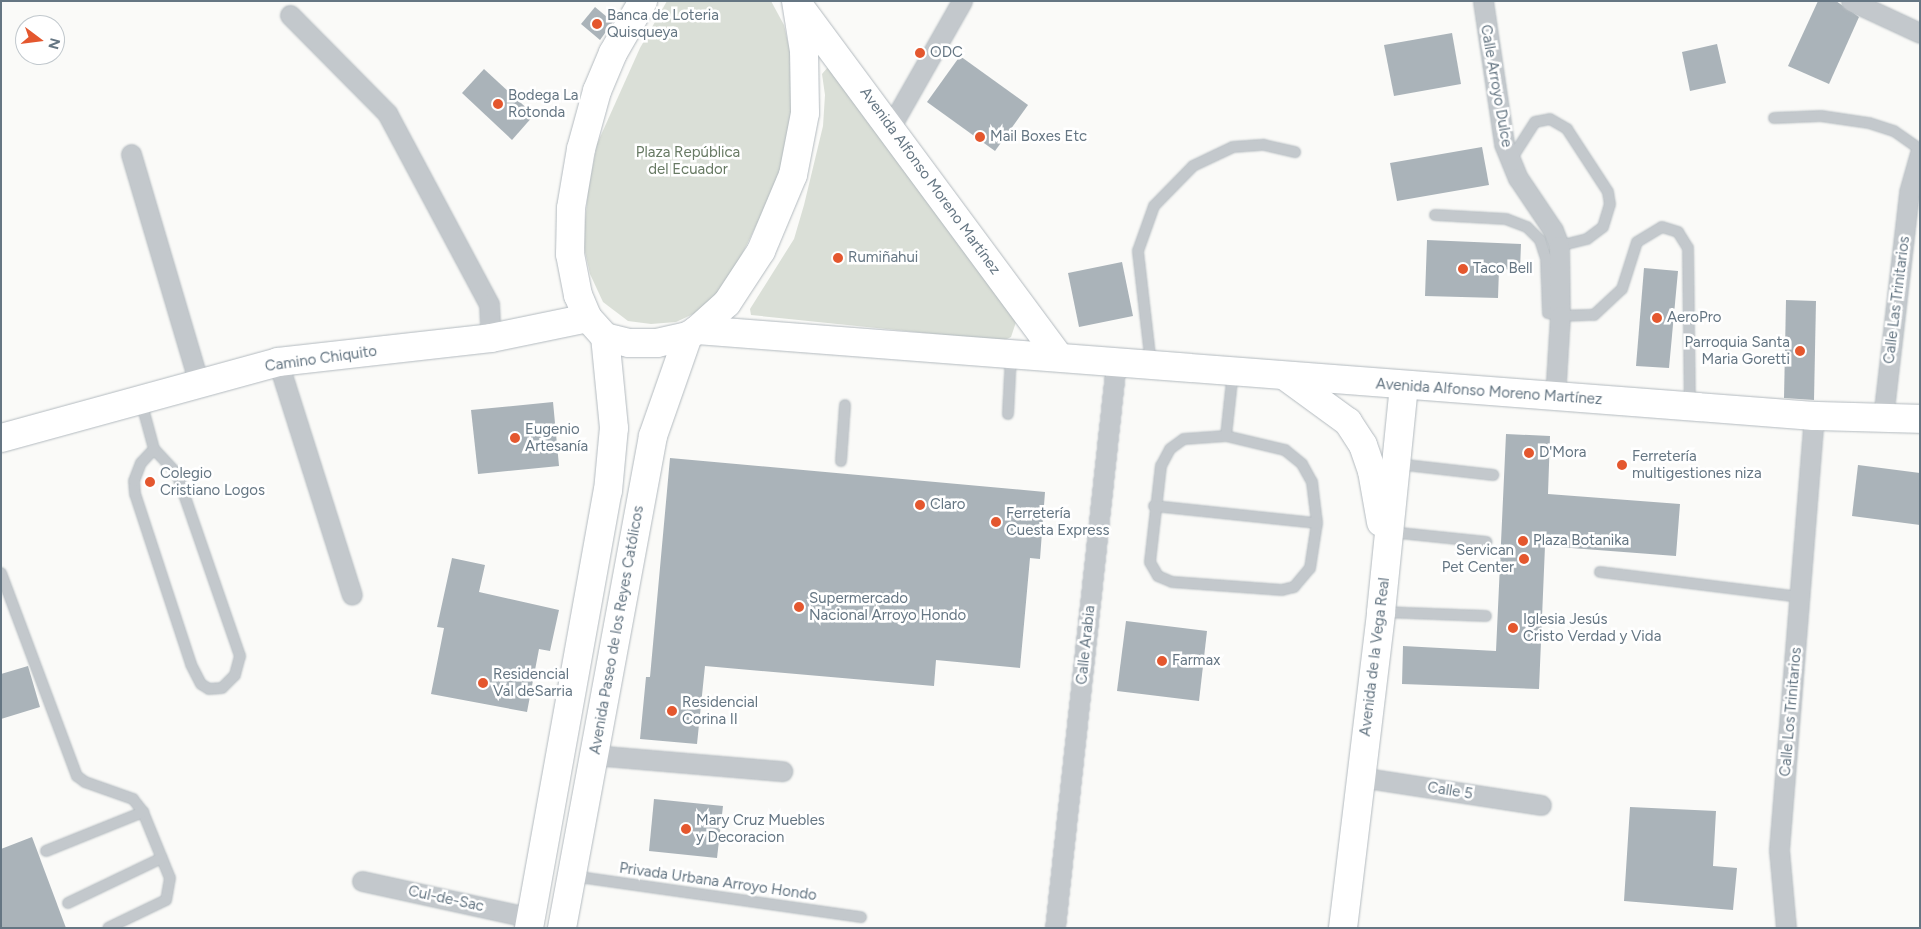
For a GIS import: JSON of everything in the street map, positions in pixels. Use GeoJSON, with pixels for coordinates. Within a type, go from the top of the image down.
{"type":"FeatureCollection","features":[{"type":"Feature","properties":{"kind":"main road"},"geometry":{"type":"LineString","coordinates":[[530,923],[608,492],[614,428],[596,328],[578,294],[570,254],[571,208],[581,149],[607,68],[642,1]]}},
{"type":"Feature","properties":{"kind":"main road"},"geometry":{"type":"LineString","coordinates":[[596,328],[638,343],[693,333],[716,316],[742,282],[761,251],[792,175],[805,113],[804,51],[798,3]]}},
{"type":"Feature","properties":{"kind":"main road","name":"Avenida Alfonso Moreno Martínez"},"geometry":{"type":"LineString","coordinates":[[798,3],[891,126],[1059,357]]}},
{"type":"Feature","properties":{"kind":"main road","name":"Camino Chiquito"},"geometry":{"type":"LineString","coordinates":[[1,438],[278,362],[596,328]]}},
{"type":"Feature","properties":{"kind":"main road","name":"Avenida Alfonso Moreno Martínez"},"geometry":{"type":"LineString","coordinates":[[693,333],[1059,357],[1404,386],[1814,416],[1920,418]]}},
{"type":"Feature","properties":{"kind":"main road","name":"Avenida Paseo de los Reyes Católicos"},"geometry":{"type":"LineString","coordinates":[[562,928],[653,436],[693,333]]}},
{"type":"Feature","properties":{"kind":"main road"},"geometry":{"type":"LineString","coordinates":[[1284,375],[1348,422],[1363,445],[1372,471],[1388,543]]}},
{"type":"Feature","properties":{"kind":"main road","name":"Avenida de la Vega Real"},"geometry":{"type":"LineString","coordinates":[[1343,928],[1381,612],[1404,386]]}},
{"type":"Feature","properties":{"kind":"street"},"geometry":{"type":"LineString","coordinates":[[891,126],[962,1]]}},
{"type":"Feature","properties":{"kind":"street","name":"Calle Arroyo Dulce"},"geometry":{"type":"LineString","coordinates":[[1483,1],[1502,134],[1510,162],[1553,230],[1559,246],[1560,316],[1555,397]]}},
{"type":"Feature","properties":{"kind":"street"},"geometry":{"type":"LineString","coordinates":[[1850,1],[1920,34]]}},
{"type":"Feature","properties":{"kind":"street"},"geometry":{"type":"LineString","coordinates":[[290,15],[387,113],[490,304],[491,338]]}},
{"type":"Feature","properties":{"kind":"street","name":"Calle Las Trinitarios"},"geometry":{"type":"LineString","coordinates":[[1883,418],[1909,192],[1920,153]]}},
{"type":"Feature","properties":{"kind":"street"},"geometry":{"type":"LineString","coordinates":[[131,154],[199,384]]}},
{"type":"Feature","properties":{"kind":"street"},"geometry":{"type":"LineString","coordinates":[[278,362],[352,595]]}},
{"type":"Feature","properties":{"kind":"street","name":"Calle Arabia"},"geometry":{"type":"LineString","coordinates":[[1055,928],[1116,363]]}},
{"type":"Feature","properties":{"kind":"street","name":"Calle Los Trinitarios"},"geometry":{"type":"LineString","coordinates":[[1786,928],[1779,850],[1801,597],[1814,416]]}},
{"type":"Feature","properties":{"kind":"street"},"geometry":{"type":"LineString","coordinates":[[594,755],[782,771]]}},
{"type":"Feature","properties":{"kind":"street","name":"Calle 5"},"geometry":{"type":"LineString","coordinates":[[1360,777],[1541,805]]}},
{"type":"Feature","properties":{"kind":"street","name":"Cul-de-Sac"},"geometry":{"type":"LineString","coordinates":[[362,881],[530,923]]}},
{"type":"Feature","properties":{"kind":"lane"},"geometry":{"type":"LineString","coordinates":[[1774,118],[1821,116],[1869,123],[1894,130],[1920,149]]}},
{"type":"Feature","properties":{"kind":"lane"},"geometry":{"type":"LineString","coordinates":[[1510,162],[1535,122],[1550,120],[1567,130],[1608,192],[1610,204],[1602,227],[1587,240],[1559,246]]}},
{"type":"Feature","properties":{"kind":"lane"},"geometry":{"type":"LineString","coordinates":[[1151,365],[1138,251],[1154,206],[1193,166],[1225,150],[1264,145],[1294,152]]}},
{"type":"Feature","properties":{"kind":"lane"},"geometry":{"type":"LineString","coordinates":[[1434,215],[1506,219],[1527,227],[1540,240],[1546,258],[1548,312],[1560,316],[1594,315],[1622,289],[1638,242],[1662,227],[1678,232],[1688,248],[1690,407]]}},
{"type":"Feature","properties":{"kind":"lane"},"geometry":{"type":"LineString","coordinates":[[1008,414],[1011,354]]}},
{"type":"Feature","properties":{"kind":"lane"},"geometry":{"type":"LineString","coordinates":[[1226,436],[1233,372]]}},
{"type":"Feature","properties":{"kind":"lane"},"geometry":{"type":"LineString","coordinates":[[140,400],[154,448],[177,474],[240,656],[235,675],[222,688],[209,690],[200,684],[191,664],[135,494],[134,481],[142,462],[154,448]]}},
{"type":"Feature","properties":{"kind":"lane"},"geometry":{"type":"LineString","coordinates":[[841,461],[845,405]]}},
{"type":"Feature","properties":{"kind":"lane"},"geometry":{"type":"LineString","coordinates":[[1226,436],[1285,450],[1302,464],[1312,482],[1317,523],[1310,568],[1294,588],[1282,590],[1172,582],[1158,576],[1150,562],[1154,506],[1161,466],[1170,449],[1184,439],[1226,436]]}},
{"type":"Feature","properties":{"kind":"lane"},"geometry":{"type":"LineString","coordinates":[[1396,464],[1493,475]]}},
{"type":"Feature","properties":{"kind":"lane"},"geometry":{"type":"LineString","coordinates":[[1154,506],[1317,523]]}},
{"type":"Feature","properties":{"kind":"lane"},"geometry":{"type":"LineString","coordinates":[[1388,543],[1486,542]]}},
{"type":"Feature","properties":{"kind":"lane"},"geometry":{"type":"LineString","coordinates":[[1600,572],[1801,597]]}},
{"type":"Feature","properties":{"kind":"lane"},"geometry":{"type":"LineString","coordinates":[[1,573],[77,776],[85,782],[123,794],[143,812],[170,878],[166,900],[108,928]]}},
{"type":"Feature","properties":{"kind":"lane"},"geometry":{"type":"LineString","coordinates":[[1381,612],[1486,616]]}},
{"type":"Feature","properties":{"kind":"lane"},"geometry":{"type":"LineString","coordinates":[[46,851],[143,812]]}},
{"type":"Feature","properties":{"kind":"lane"},"geometry":{"type":"LineString","coordinates":[[68,903],[162,858]]}},
{"type":"Feature","properties":{"kind":"lane","name":"Privada Urbana Arroyo Hondo"},"geometry":{"type":"LineString","coordinates":[[571,876],[861,917]]}},
{"type":"Feature","properties":{"kind":"green space","name":"Plaza República del Ecuador"},"geometry":{"type":"Polygon","coordinates":[[[667,1],[771,1],[784,25],[795,73],[789,129],[778,181],[729,281],[704,309],[676,322],[651,324],[628,321],[603,302],[590,274],[583,243],[588,191],[597,144],[640,48],[667,1]]]}},
{"type":"Feature","properties":{"kind":"green space"},"geometry":{"type":"Polygon","coordinates":[[[828,67],[1016,322],[1011,337],[1003,341],[751,315],[750,309],[794,239],[823,126],[825,95],[822,74],[828,67]]]}},
{"type":"Feature","properties":{"kind":"building"},"geometry":{"type":"Polygon","coordinates":[[[1818,1],[1836,1],[1859,17],[1829,84],[1788,66],[1818,1]]]}},
{"type":"Feature","properties":{"kind":"building","name":"Banca de Loteria Quisqueya"},"geometry":{"type":"Polygon","coordinates":[[[595,7],[613,22],[600,40],[581,24],[595,7]]]}},
{"type":"Feature","properties":{"kind":"building"},"geometry":{"type":"Polygon","coordinates":[[[1452,33],[1461,84],[1394,96],[1384,45],[1452,33]]]}},
{"type":"Feature","properties":{"kind":"building"},"geometry":{"type":"Polygon","coordinates":[[[1717,44],[1726,83],[1690,91],[1682,52],[1717,44]]]}},
{"type":"Feature","properties":{"kind":"building"},"geometry":{"type":"Polygon","coordinates":[[[960,56],[1028,105],[995,151],[927,102],[960,56]]]}},
{"type":"Feature","properties":{"kind":"building","name":"Bodega La Rotonda"},"geometry":{"type":"Polygon","coordinates":[[[484,69],[534,115],[512,140],[462,93],[484,69]]]}},
{"type":"Feature","properties":{"kind":"building"},"geometry":{"type":"Polygon","coordinates":[[[1482,147],[1489,185],[1397,201],[1390,163],[1482,147]]]}},
{"type":"Feature","properties":{"kind":"building","name":"Taco Bell"},"geometry":{"type":"Polygon","coordinates":[[[1427,240],[1521,244],[1520,270],[1499,269],[1498,298],[1425,296],[1427,240]]]}},
{"type":"Feature","properties":{"kind":"building"},"geometry":{"type":"Polygon","coordinates":[[[1122,262],[1133,316],[1079,327],[1068,273],[1122,262]]]}},
{"type":"Feature","properties":{"kind":"building","name":"AeroPro"},"geometry":{"type":"Polygon","coordinates":[[[1644,268],[1678,271],[1669,368],[1636,366],[1644,268]]]}},
{"type":"Feature","properties":{"kind":"building","name":"Parroquia Santa Maria Goretti"},"geometry":{"type":"Polygon","coordinates":[[[1786,300],[1816,301],[1814,400],[1784,398],[1786,300]]]}},
{"type":"Feature","properties":{"kind":"building","name":"Eugenio Artesanía"},"geometry":{"type":"Polygon","coordinates":[[[553,402],[559,466],[478,474],[471,410],[553,402]]]}},
{"type":"Feature","properties":{"kind":"building","name":"Plaza Botanika"},"geometry":{"type":"Polygon","coordinates":[[[1506,434],[1550,436],[1548,494],[1680,504],[1676,556],[1545,546],[1539,689],[1402,684],[1403,646],[1496,651],[1506,434]]]}},
{"type":"Feature","properties":{"kind":"building","name":"Supermercado Nacional Arroyo Hondo"},"geometry":{"type":"Polygon","coordinates":[[[670,458],[1045,492],[1040,559],[1030,558],[1020,668],[936,660],[934,686],[705,666],[697,744],[640,739],[646,677],[650,677],[670,458]]]}},
{"type":"Feature","properties":{"kind":"building"},"geometry":{"type":"Polygon","coordinates":[[[1858,465],[1920,473],[1920,525],[1852,516],[1858,465]]]}},
{"type":"Feature","properties":{"kind":"building"},"geometry":{"type":"Polygon","coordinates":[[[452,558],[485,565],[479,592],[559,610],[550,651],[539,649],[527,712],[431,694],[444,628],[437,627],[452,558]]]}},
{"type":"Feature","properties":{"kind":"building","name":"Farmax"},"geometry":{"type":"Polygon","coordinates":[[[1126,621],[1207,631],[1199,701],[1117,691],[1126,621]]]}},
{"type":"Feature","properties":{"kind":"building"},"geometry":{"type":"Polygon","coordinates":[[[28,666],[40,707],[1,719],[1,674],[28,666]]]}},
{"type":"Feature","properties":{"kind":"building","name":"Mary Cruz Muebles y Decoracion"},"geometry":{"type":"Polygon","coordinates":[[[654,799],[723,806],[717,858],[649,851],[654,799]]]}},
{"type":"Feature","properties":{"kind":"building"},"geometry":{"type":"Polygon","coordinates":[[[1630,807],[1716,811],[1713,866],[1737,868],[1733,910],[1624,901],[1630,807]]]}},
{"type":"Feature","properties":{"kind":"building"},"geometry":{"type":"Polygon","coordinates":[[[32,837],[66,928],[1,928],[1,849],[32,837]]]}},
{"type":"Feature","properties":{"kind":"place","name":"Banca de Loteria Quisqueya"},"geometry":{"type":"Point","coordinates":[597,24]}},
{"type":"Feature","properties":{"kind":"place","name":"ODC"},"geometry":{"type":"Point","coordinates":[920,53]}},
{"type":"Feature","properties":{"kind":"place","name":"Bodega La Rotonda"},"geometry":{"type":"Point","coordinates":[498,104]}},
{"type":"Feature","properties":{"kind":"place","name":"Mail Boxes Etc"},"geometry":{"type":"Point","coordinates":[980,137]}},
{"type":"Feature","properties":{"kind":"place","name":"Rumiñahui"},"geometry":{"type":"Point","coordinates":[838,258]}},
{"type":"Feature","properties":{"kind":"place","name":"Taco Bell"},"geometry":{"type":"Point","coordinates":[1463,269]}},
{"type":"Feature","properties":{"kind":"place","name":"AeroPro"},"geometry":{"type":"Point","coordinates":[1657,318]}},
{"type":"Feature","properties":{"kind":"place","name":"Parroquia Santa Maria Goretti"},"geometry":{"type":"Point","coordinates":[1800,351]}},
{"type":"Feature","properties":{"kind":"place","name":"Eugenio Artesanía"},"geometry":{"type":"Point","coordinates":[515,438]}},
{"type":"Feature","properties":{"kind":"place","name":"D'Mora"},"geometry":{"type":"Point","coordinates":[1529,453]}},
{"type":"Feature","properties":{"kind":"place","name":"Ferretería multigestiones niza"},"geometry":{"type":"Point","coordinates":[1622,465]}},
{"type":"Feature","properties":{"kind":"place","name":"Colegio Cristiano Logos"},"geometry":{"type":"Point","coordinates":[150,482]}},
{"type":"Feature","properties":{"kind":"place","name":"Claro"},"geometry":{"type":"Point","coordinates":[920,505]}},
{"type":"Feature","properties":{"kind":"place","name":"Ferretería Cuesta Express"},"geometry":{"type":"Point","coordinates":[996,522]}},
{"type":"Feature","properties":{"kind":"place","name":"Plaza Botanika"},"geometry":{"type":"Point","coordinates":[1523,541]}},
{"type":"Feature","properties":{"kind":"place","name":"Servican Pet Center"},"geometry":{"type":"Point","coordinates":[1524,559]}},
{"type":"Feature","properties":{"kind":"place","name":"Supermercado Nacional Arroyo Hondo"},"geometry":{"type":"Point","coordinates":[799,607]}},
{"type":"Feature","properties":{"kind":"place","name":"Iglesia Jesús Cristo Verdad y Vida"},"geometry":{"type":"Point","coordinates":[1513,628]}},
{"type":"Feature","properties":{"kind":"place","name":"Farmax"},"geometry":{"type":"Point","coordinates":[1162,661]}},
{"type":"Feature","properties":{"kind":"place","name":"Residencial Val deSarria"},"geometry":{"type":"Point","coordinates":[483,683]}},
{"type":"Feature","properties":{"kind":"place","name":"Residencial Corina II"},"geometry":{"type":"Point","coordinates":[672,711]}},
{"type":"Feature","properties":{"kind":"place","name":"Mary Cruz Muebles y Decoracion"},"geometry":{"type":"Point","coordinates":[686,829]}}]}
